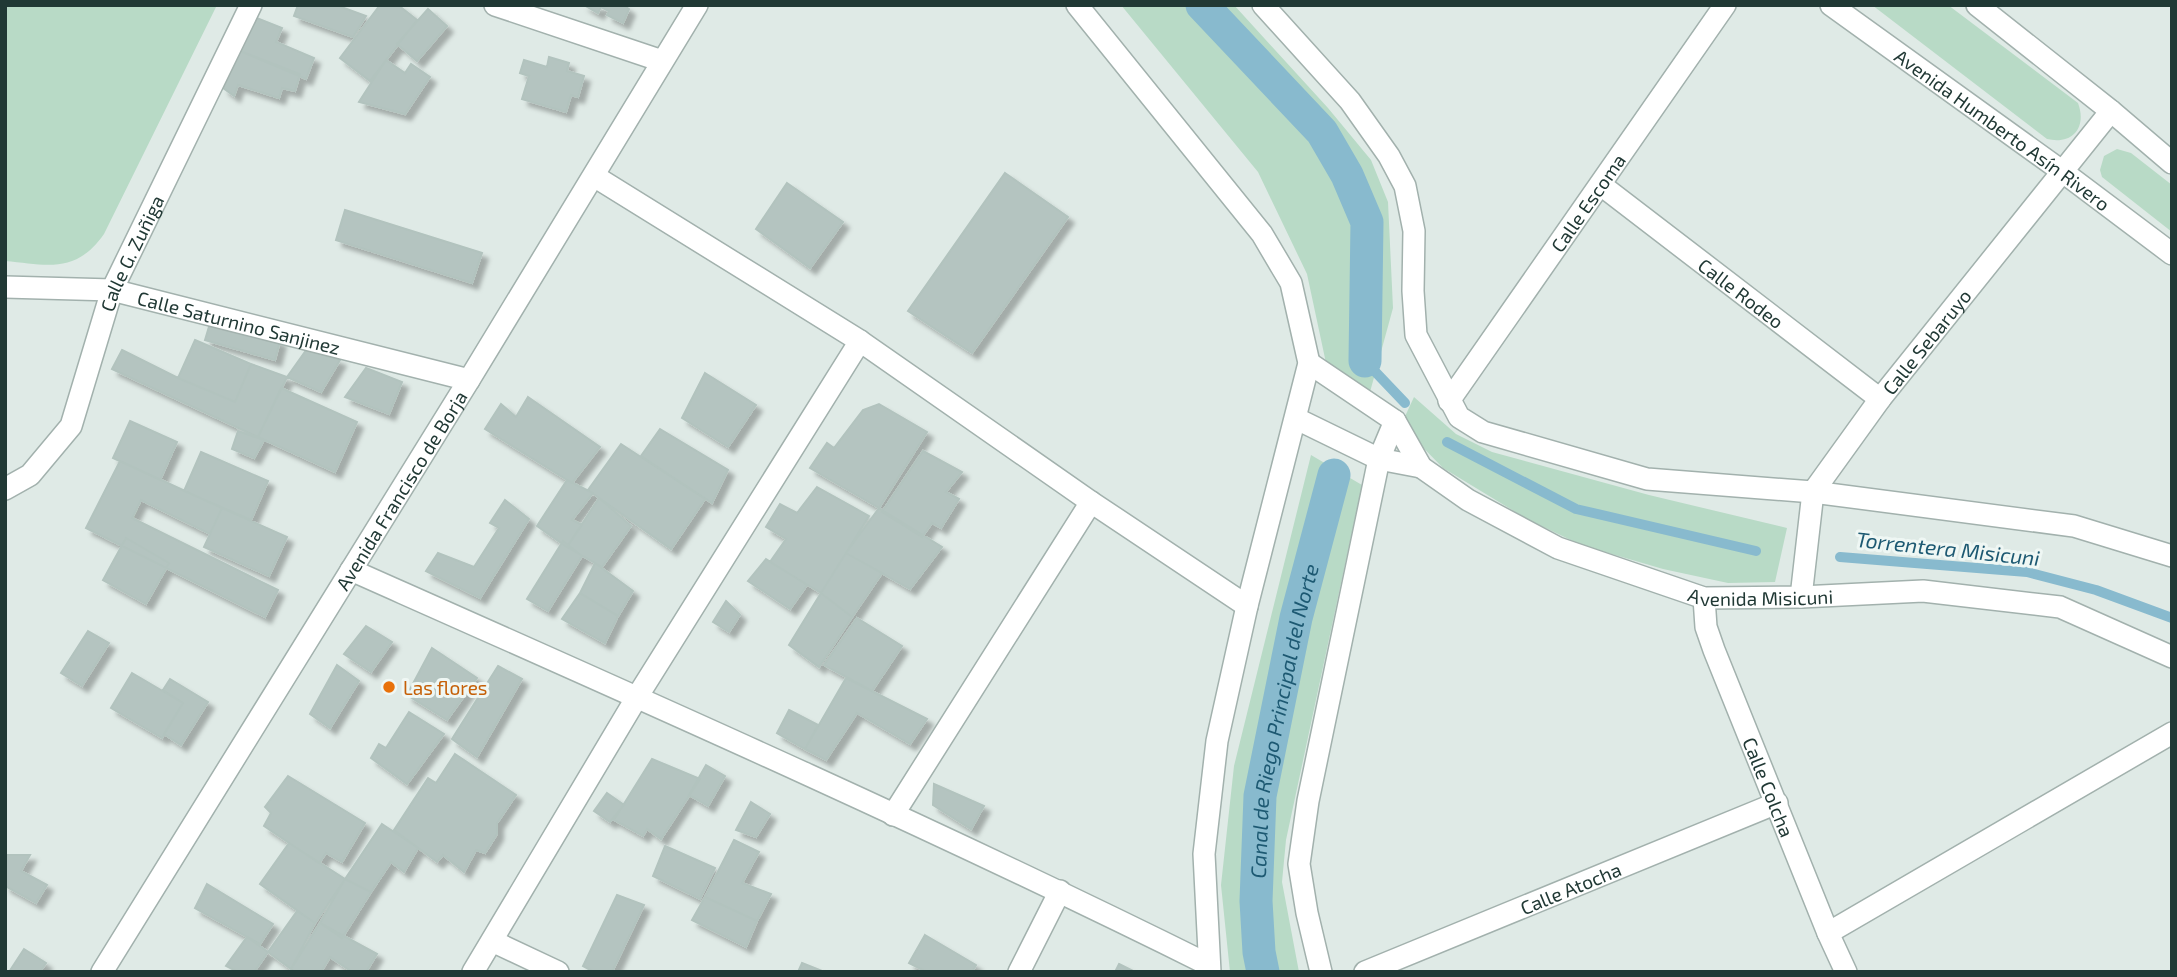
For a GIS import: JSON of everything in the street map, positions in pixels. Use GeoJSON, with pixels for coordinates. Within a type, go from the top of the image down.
{"type":"FeatureCollection","features":[{"type":"Feature","properties":{"kind":"street","name":"Calle G. Zuñiga"},"geometry":{"type":"LineString","coordinates":[[5,489],[30,475],[71,426],[112,290],[251,5]]}},
{"type":"Feature","properties":{"kind":"street"},"geometry":{"type":"LineString","coordinates":[[495,5],[662,61]]}},
{"type":"Feature","properties":{"kind":"street","name":"Avenida Francisco de Borja"},"geometry":{"type":"LineString","coordinates":[[102,972],[470,380],[697,5]]}},
{"type":"Feature","properties":{"kind":"street"},"geometry":{"type":"LineString","coordinates":[[351,570],[637,697],[1059,891],[1209,969],[1206,841],[1217,741],[1247,606],[1297,419],[1309,363],[1291,283],[1262,234],[1077,5]]}},
{"type":"Feature","properties":{"kind":"street"},"geometry":{"type":"LineString","coordinates":[[1263,5],[1350,101],[1389,156],[1405,186],[1414,231],[1413,291],[1416,335],[1459,417],[1483,432],[1647,479],[1813,492],[2074,526],[2172,556]]}},
{"type":"Feature","properties":{"kind":"street","name":"Calle Escoma"},"geometry":{"type":"LineString","coordinates":[[1449,401],[1725,5]]}},
{"type":"Feature","properties":{"kind":"street","name":"Avenida Humberto Asín Rivero"},"geometry":{"type":"LineString","coordinates":[[1831,5],[2172,254]]}},
{"type":"Feature","properties":{"kind":"street"},"geometry":{"type":"LineString","coordinates":[[1977,5],[2172,163]]}},
{"type":"Feature","properties":{"kind":"street","name":"Calle Sebaruyo"},"geometry":{"type":"LineString","coordinates":[[1801,597],[1813,492],[1880,399],[2111,111]]}},
{"type":"Feature","properties":{"kind":"street"},"geometry":{"type":"LineString","coordinates":[[594,176],[860,341],[1091,502],[1247,606]]}},
{"type":"Feature","properties":{"kind":"street","name":"Calle Rodeo"},"geometry":{"type":"LineString","coordinates":[[1601,185],[1880,399]]}},
{"type":"Feature","properties":{"kind":"street","name":"Calle Saturnino Sanjinez"},"geometry":{"type":"LineString","coordinates":[[5,287],[112,290],[470,380]]}},
{"type":"Feature","properties":{"kind":"street"},"geometry":{"type":"LineString","coordinates":[[473,972],[637,697],[860,341]]}},
{"type":"Feature","properties":{"kind":"street"},"geometry":{"type":"LineString","coordinates":[[1309,363],[1395,421],[1379,459],[1308,801],[1299,864],[1307,914],[1321,972]]}},
{"type":"Feature","properties":{"kind":"street"},"geometry":{"type":"LineString","coordinates":[[1297,419],[1379,459],[1421,467]]}},
{"type":"Feature","properties":{"kind":"street","name":"Avenida Misicuni"},"geometry":{"type":"LineString","coordinates":[[1395,421],[1421,467],[1468,500],[1558,548],[1704,598],[1923,591],[2060,607],[2172,656]]}},
{"type":"Feature","properties":{"kind":"street"},"geometry":{"type":"LineString","coordinates":[[893,815],[1091,502]]}},
{"type":"Feature","properties":{"kind":"street","name":"Calle Colcha"},"geometry":{"type":"LineString","coordinates":[[1704,598],[1706,627],[1710,639],[1846,972]]}},
{"type":"Feature","properties":{"kind":"street"},"geometry":{"type":"LineString","coordinates":[[1828,933],[2172,733]]}},
{"type":"Feature","properties":{"kind":"street","name":"Calle Atocha"},"geometry":{"type":"LineString","coordinates":[[1365,972],[1777,803]]}},
{"type":"Feature","properties":{"kind":"street"},"geometry":{"type":"LineString","coordinates":[[1019,972],[1059,891]]}},
{"type":"Feature","properties":{"kind":"street"},"geometry":{"type":"LineString","coordinates":[[492,941],[558,972]]}},
{"type":"Feature","properties":{"kind":"green space"},"geometry":{"type":"Polygon","coordinates":[[[5,5],[217,5],[104,234],[83,256],[60,264],[5,261],[5,5]]]}},
{"type":"Feature","properties":{"kind":"green space"},"geometry":{"type":"Polygon","coordinates":[[[1121,5],[1234,5],[1328,108],[1371,160],[1388,202],[1393,308],[1370,392],[1326,363],[1307,274],[1258,172],[1121,5]]]}},
{"type":"Feature","properties":{"kind":"green space"},"geometry":{"type":"Polygon","coordinates":[[[1872,5],[1948,5],[2078,103],[2081,120],[2076,132],[2064,139],[2047,139],[1872,5]]]}},
{"type":"Feature","properties":{"kind":"green space"},"geometry":{"type":"Polygon","coordinates":[[[2117,149],[2131,153],[2172,185],[2172,232],[2102,177],[2100,170],[2104,156],[2117,149]]]}},
{"type":"Feature","properties":{"kind":"green space"},"geometry":{"type":"Polygon","coordinates":[[[1414,397],[1456,434],[1492,452],[1649,495],[1787,528],[1775,582],[1728,583],[1663,569],[1581,545],[1527,519],[1443,468],[1401,425],[1414,397]]]}},
{"type":"Feature","properties":{"kind":"green space"},"geometry":{"type":"Polygon","coordinates":[[[1311,455],[1362,485],[1286,840],[1282,882],[1299,972],[1230,972],[1221,885],[1234,766],[1311,455]]]}},
{"type":"Feature","properties":{"kind":"building"},"geometry":{"type":"Polygon","coordinates":[[[298,5],[336,5],[366,16],[353,37],[294,16],[298,5]]]}},
{"type":"Feature","properties":{"kind":"building"},"geometry":{"type":"Polygon","coordinates":[[[380,5],[398,5],[417,20],[370,81],[340,58],[380,5]]]}},
{"type":"Feature","properties":{"kind":"building"},"geometry":{"type":"Polygon","coordinates":[[[584,5],[623,5],[629,9],[623,23],[607,15],[609,11],[601,7],[598,13],[584,5]]]}},
{"type":"Feature","properties":{"kind":"building"},"geometry":{"type":"Polygon","coordinates":[[[428,9],[447,26],[417,61],[397,44],[428,9]]]}},
{"type":"Feature","properties":{"kind":"building"},"geometry":{"type":"Polygon","coordinates":[[[254,17],[282,28],[276,42],[314,58],[306,79],[240,51],[254,17]]]}},
{"type":"Feature","properties":{"kind":"building"},"geometry":{"type":"Polygon","coordinates":[[[240,51],[300,74],[295,91],[282,88],[279,98],[238,85],[234,96],[223,88],[240,51]]]}},
{"type":"Feature","properties":{"kind":"building"},"geometry":{"type":"Polygon","coordinates":[[[549,57],[569,63],[567,71],[584,76],[578,97],[571,95],[566,112],[522,99],[529,76],[520,73],[524,60],[547,67],[549,57]]]}},
{"type":"Feature","properties":{"kind":"building"},"geometry":{"type":"Polygon","coordinates":[[[386,60],[405,73],[411,64],[430,77],[405,114],[359,102],[386,60]]]}},
{"type":"Feature","properties":{"kind":"building"},"geometry":{"type":"Polygon","coordinates":[[[1005,173],[1068,217],[972,353],[908,311],[1005,173]]]}},
{"type":"Feature","properties":{"kind":"building"},"geometry":{"type":"Polygon","coordinates":[[[787,183],[843,222],[810,268],[756,229],[787,183]]]}},
{"type":"Feature","properties":{"kind":"building"},"geometry":{"type":"Polygon","coordinates":[[[345,210],[482,253],[472,283],[336,240],[345,210]]]}},
{"type":"Feature","properties":{"kind":"building"},"geometry":{"type":"Polygon","coordinates":[[[211,320],[280,341],[275,360],[205,340],[211,320]]]}},
{"type":"Feature","properties":{"kind":"building"},"geometry":{"type":"Polygon","coordinates":[[[195,340],[251,364],[235,402],[178,378],[195,340]]]}},
{"type":"Feature","properties":{"kind":"building"},"geometry":{"type":"Polygon","coordinates":[[[307,349],[340,360],[321,392],[287,377],[307,349]]]}},
{"type":"Feature","properties":{"kind":"building"},"geometry":{"type":"Polygon","coordinates":[[[122,350],[235,402],[251,364],[287,377],[258,437],[112,369],[122,350]]]}},
{"type":"Feature","properties":{"kind":"building"},"geometry":{"type":"Polygon","coordinates":[[[366,368],[402,382],[389,414],[345,397],[366,368]]]}},
{"type":"Feature","properties":{"kind":"building"},"geometry":{"type":"Polygon","coordinates":[[[705,373],[756,405],[728,447],[682,418],[705,373]]]}},
{"type":"Feature","properties":{"kind":"building"},"geometry":{"type":"Polygon","coordinates":[[[281,388],[357,422],[335,472],[258,437],[281,388]]]}},
{"type":"Feature","properties":{"kind":"building"},"geometry":{"type":"Polygon","coordinates":[[[528,397],[600,447],[572,483],[485,429],[501,404],[516,417],[528,397]]]}},
{"type":"Feature","properties":{"kind":"building"},"geometry":{"type":"Polygon","coordinates":[[[879,404],[927,432],[879,508],[810,468],[827,443],[834,448],[863,410],[879,404]]]}},
{"type":"Feature","properties":{"kind":"building"},"geometry":{"type":"Polygon","coordinates":[[[130,421],[177,442],[160,480],[113,458],[130,421]]]}},
{"type":"Feature","properties":{"kind":"building"},"geometry":{"type":"Polygon","coordinates":[[[660,429],[728,470],[712,503],[641,456],[660,429]]]}},
{"type":"Feature","properties":{"kind":"building"},"geometry":{"type":"Polygon","coordinates":[[[238,431],[264,440],[254,458],[232,449],[238,431]]]}},
{"type":"Feature","properties":{"kind":"building"},"geometry":{"type":"Polygon","coordinates":[[[621,444],[705,499],[671,549],[588,490],[621,444]]]}},
{"type":"Feature","properties":{"kind":"building"},"geometry":{"type":"Polygon","coordinates":[[[923,451],[962,472],[946,492],[959,499],[941,528],[932,523],[922,537],[882,512],[923,451]]]}},
{"type":"Feature","properties":{"kind":"building"},"geometry":{"type":"Polygon","coordinates":[[[201,452],[268,481],[251,520],[184,491],[201,452]]]}},
{"type":"Feature","properties":{"kind":"building"},"geometry":{"type":"Polygon","coordinates":[[[120,461],[222,508],[210,534],[141,500],[132,518],[278,590],[265,617],[86,528],[120,461]]]}},
{"type":"Feature","properties":{"kind":"building"},"geometry":{"type":"Polygon","coordinates":[[[567,480],[593,493],[572,520],[582,525],[567,547],[537,526],[567,480]]]}},
{"type":"Feature","properties":{"kind":"building"},"geometry":{"type":"Polygon","coordinates":[[[817,487],[869,516],[821,593],[770,562],[786,539],[766,527],[780,504],[797,513],[817,487]]]}},
{"type":"Feature","properties":{"kind":"building"},"geometry":{"type":"Polygon","coordinates":[[[599,498],[631,526],[602,567],[567,547],[599,498]]]}},
{"type":"Feature","properties":{"kind":"building"},"geometry":{"type":"Polygon","coordinates":[[[505,500],[529,519],[480,598],[426,571],[438,553],[474,567],[499,528],[490,523],[505,500]]]}},
{"type":"Feature","properties":{"kind":"building"},"geometry":{"type":"Polygon","coordinates":[[[222,508],[287,537],[269,576],[204,547],[222,508]]]}},
{"type":"Feature","properties":{"kind":"building"},"geometry":{"type":"Polygon","coordinates":[[[879,508],[942,547],[910,589],[846,553],[879,508]]]}},
{"type":"Feature","properties":{"kind":"building"},"geometry":{"type":"Polygon","coordinates":[[[126,538],[169,563],[146,604],[103,580],[126,538]]]}},
{"type":"Feature","properties":{"kind":"building"},"geometry":{"type":"Polygon","coordinates":[[[563,541],[582,556],[548,611],[527,599],[563,541]]]}},
{"type":"Feature","properties":{"kind":"building"},"geometry":{"type":"Polygon","coordinates":[[[846,553],[882,573],[852,617],[821,593],[846,553]]]}},
{"type":"Feature","properties":{"kind":"building"},"geometry":{"type":"Polygon","coordinates":[[[766,559],[807,585],[790,609],[748,581],[766,559]]]}},
{"type":"Feature","properties":{"kind":"building"},"geometry":{"type":"Polygon","coordinates":[[[595,563],[633,591],[618,616],[580,593],[595,563]]]}},
{"type":"Feature","properties":{"kind":"building"},"geometry":{"type":"Polygon","coordinates":[[[580,593],[618,616],[605,643],[562,619],[580,593]]]}},
{"type":"Feature","properties":{"kind":"building"},"geometry":{"type":"Polygon","coordinates":[[[821,593],[852,617],[819,667],[789,645],[821,593]]]}},
{"type":"Feature","properties":{"kind":"building"},"geometry":{"type":"Polygon","coordinates":[[[726,601],[740,615],[729,632],[713,622],[726,601]]]}},
{"type":"Feature","properties":{"kind":"building"},"geometry":{"type":"Polygon","coordinates":[[[857,618],[902,646],[872,691],[824,665],[857,618]]]}},
{"type":"Feature","properties":{"kind":"building"},"geometry":{"type":"Polygon","coordinates":[[[366,626],[392,642],[371,672],[344,654],[366,626]]]}},
{"type":"Feature","properties":{"kind":"building"},"geometry":{"type":"Polygon","coordinates":[[[88,631],[109,643],[82,686],[61,673],[88,631]]]}},
{"type":"Feature","properties":{"kind":"building"},"geometry":{"type":"Polygon","coordinates":[[[432,648],[477,678],[447,720],[407,695],[432,648]]]}},
{"type":"Feature","properties":{"kind":"building"},"geometry":{"type":"Polygon","coordinates":[[[337,665],[359,681],[330,728],[310,714],[337,665]]]}},
{"type":"Feature","properties":{"kind":"building"},"geometry":{"type":"Polygon","coordinates":[[[498,666],[522,679],[477,757],[452,739],[498,666]]]}},
{"type":"Feature","properties":{"kind":"building"},"geometry":{"type":"Polygon","coordinates":[[[132,673],[183,703],[162,738],[111,708],[132,673]]]}},
{"type":"Feature","properties":{"kind":"building"},"geometry":{"type":"Polygon","coordinates":[[[846,678],[927,719],[910,744],[857,713],[826,760],[805,749],[846,678]]]}},
{"type":"Feature","properties":{"kind":"building"},"geometry":{"type":"Polygon","coordinates":[[[170,679],[208,702],[181,745],[164,734],[183,703],[163,690],[170,679]]]}},
{"type":"Feature","properties":{"kind":"building"},"geometry":{"type":"Polygon","coordinates":[[[789,710],[818,725],[805,749],[777,733],[789,710]]]}},
{"type":"Feature","properties":{"kind":"building"},"geometry":{"type":"Polygon","coordinates":[[[409,712],[444,734],[407,784],[371,758],[379,744],[386,748],[409,712]]]}},
{"type":"Feature","properties":{"kind":"building"},"geometry":{"type":"Polygon","coordinates":[[[455,754],[516,795],[497,823],[497,834],[485,853],[476,850],[464,872],[443,855],[437,862],[394,830],[428,778],[436,783],[455,754]]]}},
{"type":"Feature","properties":{"kind":"building"},"geometry":{"type":"Polygon","coordinates":[[[652,759],[700,779],[661,839],[647,829],[643,836],[614,820],[652,759]]]}},
{"type":"Feature","properties":{"kind":"building"},"geometry":{"type":"Polygon","coordinates":[[[706,765],[725,776],[708,806],[689,795],[706,765]]]}},
{"type":"Feature","properties":{"kind":"building"},"geometry":{"type":"Polygon","coordinates":[[[288,776],[365,823],[342,862],[326,853],[319,863],[264,826],[271,813],[265,807],[288,776]]]}},
{"type":"Feature","properties":{"kind":"building"},"geometry":{"type":"Polygon","coordinates":[[[934,784],[984,806],[971,829],[933,805],[934,784]]]}},
{"type":"Feature","properties":{"kind":"building"},"geometry":{"type":"Polygon","coordinates":[[[607,793],[624,805],[610,822],[594,811],[607,793]]]}},
{"type":"Feature","properties":{"kind":"building"},"geometry":{"type":"Polygon","coordinates":[[[751,802],[770,814],[756,837],[736,830],[751,802]]]}},
{"type":"Feature","properties":{"kind":"building"},"geometry":{"type":"Polygon","coordinates":[[[382,824],[418,848],[404,872],[391,862],[371,892],[345,879],[382,824]]]}},
{"type":"Feature","properties":{"kind":"building"},"geometry":{"type":"Polygon","coordinates":[[[734,840],[759,852],[742,883],[771,894],[757,921],[705,897],[734,840]]]}},
{"type":"Feature","properties":{"kind":"building"},"geometry":{"type":"Polygon","coordinates":[[[289,843],[345,879],[315,923],[260,884],[289,843]]]}},
{"type":"Feature","properties":{"kind":"building"},"geometry":{"type":"Polygon","coordinates":[[[665,846],[715,868],[700,899],[653,876],[665,846]]]}},
{"type":"Feature","properties":{"kind":"building"},"geometry":{"type":"Polygon","coordinates":[[[5,855],[30,855],[21,871],[47,885],[36,903],[5,886],[5,855]]]}},
{"type":"Feature","properties":{"kind":"building"},"geometry":{"type":"Polygon","coordinates":[[[345,879],[371,892],[342,938],[320,923],[345,879]]]}},
{"type":"Feature","properties":{"kind":"building"},"geometry":{"type":"Polygon","coordinates":[[[207,884],[273,924],[260,944],[195,908],[207,884]]]}},
{"type":"Feature","properties":{"kind":"building"},"geometry":{"type":"Polygon","coordinates":[[[617,895],[644,905],[612,972],[594,972],[583,966],[617,895]]]}},
{"type":"Feature","properties":{"kind":"building"},"geometry":{"type":"Polygon","coordinates":[[[705,897],[757,921],[746,947],[692,920],[705,897]]]}},
{"type":"Feature","properties":{"kind":"building"},"geometry":{"type":"Polygon","coordinates":[[[297,911],[315,923],[291,969],[268,952],[297,911]]]}},
{"type":"Feature","properties":{"kind":"building"},"geometry":{"type":"Polygon","coordinates":[[[320,923],[377,954],[366,972],[352,972],[330,957],[321,972],[295,972],[291,969],[320,923]]]}},
{"type":"Feature","properties":{"kind":"building"},"geometry":{"type":"Polygon","coordinates":[[[925,935],[976,965],[972,972],[927,972],[909,963],[925,935]]]}},
{"type":"Feature","properties":{"kind":"building"},"geometry":{"type":"Polygon","coordinates":[[[247,937],[268,952],[254,972],[238,972],[226,966],[247,937]]]}},
{"type":"Feature","properties":{"kind":"building"},"geometry":{"type":"Polygon","coordinates":[[[24,949],[46,963],[40,972],[9,972],[24,949]]]}},
{"type":"Feature","properties":{"kind":"building"},"geometry":{"type":"Polygon","coordinates":[[[802,963],[822,971],[798,972],[802,963]]]}},
{"type":"Feature","properties":{"kind":"building"},"geometry":{"type":"Polygon","coordinates":[[[1119,964],[1135,972],[1115,972],[1119,964]]]}},
{"type":"Feature","properties":{"kind":"waterway","name":"Canal de Riego Principal del Norte"},"geometry":{"type":"LineString","coordinates":[[1202,5],[1322,132],[1347,175],[1367,222],[1365,361]]}},
{"type":"Feature","properties":{"kind":"waterway","name":"Torrentera Misicuni"},"geometry":{"type":"LineString","coordinates":[[1365,361],[1405,403]]}},
{"type":"Feature","properties":{"kind":"waterway","name":"Torrentera Misicuni"},"geometry":{"type":"LineString","coordinates":[[1447,442],[1576,509],[1756,551]]}},
{"type":"Feature","properties":{"kind":"waterway","name":"Canal de Riego Principal del Norte"},"geometry":{"type":"LineString","coordinates":[[1263,972],[1256,901],[1260,796],[1296,618],[1334,475]]}},
{"type":"Feature","properties":{"kind":"waterway","name":"Torrentera Misicuni"},"geometry":{"type":"LineString","coordinates":[[1840,557],[2027,572],[2096,590],[2172,618]]}},
{"type":"Feature","properties":{"kind":"place","name":"Las flores"},"geometry":{"type":"Point","coordinates":[389,687]}}]}
